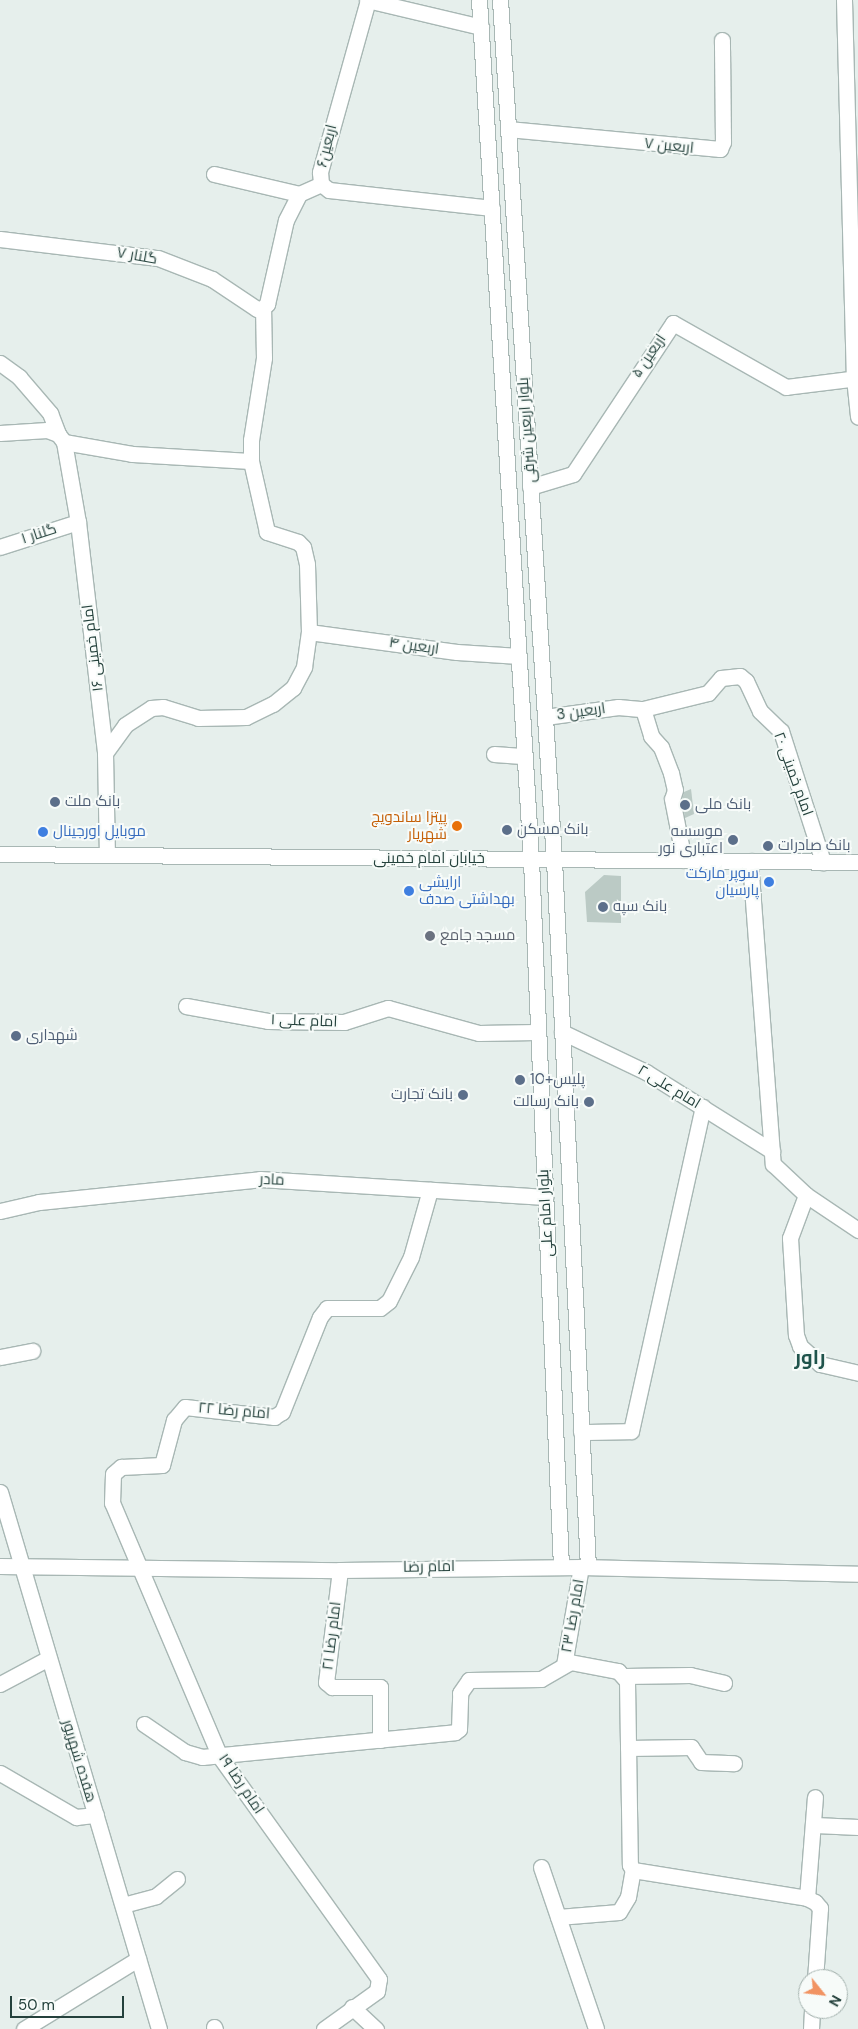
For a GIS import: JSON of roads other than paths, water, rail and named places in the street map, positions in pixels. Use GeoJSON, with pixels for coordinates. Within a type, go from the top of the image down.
{"type":"FeatureCollection","features":[{"type":"Feature","properties":{"kind":"street"},"geometry":{"type":"LineString","coordinates":[[367,0],[481,28]]}},
{"type":"Feature","properties":{"kind":"street","name":"اربعین۶"},"geometry":{"type":"LineString","coordinates":[[367,0],[320,172],[321,184],[329,190],[492,208]]}},
{"type":"Feature","properties":{"kind":"street","name":"بلوار اربعین شرقی"},"geometry":{"type":"LineString","coordinates":[[479,0],[531,860]]}},
{"type":"Feature","properties":{"kind":"street","name":"بلوار اربعین شرقی"},"geometry":{"type":"LineString","coordinates":[[500,0],[554,860]]}},
{"type":"Feature","properties":{"kind":"street"},"geometry":{"type":"LineString","coordinates":[[844,0],[854,196],[858,417]]}},
{"type":"Feature","properties":{"kind":"street","name":"اربعین ۷"},"geometry":{"type":"LineString","coordinates":[[508,129],[720,149],[723,142],[722,40]]}},
{"type":"Feature","properties":{"kind":"street"},"geometry":{"type":"LineString","coordinates":[[214,174],[299,194],[321,184]]}},
{"type":"Feature","properties":{"kind":"street"},"geometry":{"type":"LineString","coordinates":[[105,753],[125,724],[151,708],[163,707],[198,718],[224,719],[246,717],[273,704],[292,688],[304,667],[309,632],[307,564],[303,548],[298,542],[267,532],[251,461],[251,440],[264,358],[263,308],[267,304],[286,220],[299,194]]}},
{"type":"Feature","properties":{"kind":"street","name":"گلنار ۷"},"geometry":{"type":"LineString","coordinates":[[0,239],[158,258],[212,279],[257,309],[263,308]]}},
{"type":"Feature","properties":{"kind":"street","name":"اربعین ۵"},"geometry":{"type":"LineString","coordinates":[[530,487],[572,474],[674,323],[786,387],[856,378]]}},
{"type":"Feature","properties":{"kind":"street","name":"امام خمینی ۱۶"},"geometry":{"type":"LineString","coordinates":[[0,363],[19,377],[50,413],[61,438],[78,522],[105,753],[107,855]]}},
{"type":"Feature","properties":{"kind":"street"},"geometry":{"type":"LineString","coordinates":[[0,433],[47,430],[61,438],[132,454],[251,461]]}},
{"type":"Feature","properties":{"kind":"street","name":"گلنار ۱"},"geometry":{"type":"LineString","coordinates":[[0,547],[78,522]]}},
{"type":"Feature","properties":{"kind":"street","name":"اربعین ۴"},"geometry":{"type":"LineString","coordinates":[[309,632],[457,652],[518,656]]}},
{"type":"Feature","properties":{"kind":"street","name":"امام خمینی ۲۰"},"geometry":{"type":"LineString","coordinates":[[708,694],[721,678],[740,676],[746,681],[760,711],[781,731],[823,862]]}},
{"type":"Feature","properties":{"kind":"street","name":"اربعین 3"},"geometry":{"type":"LineString","coordinates":[[545,717],[618,707],[643,709],[708,694]]}},
{"type":"Feature","properties":{"kind":"street"},"geometry":{"type":"LineString","coordinates":[[643,709],[651,736],[661,747],[671,773],[675,790],[672,799],[684,860]]}},
{"type":"Feature","properties":{"kind":"street"},"geometry":{"type":"LineString","coordinates":[[494,754],[524,756]]}},
{"type":"Feature","properties":{"kind":"street","name":"خیابان امام خمینی"},"geometry":{"type":"LineString","coordinates":[[0,854],[858,862]]}},
{"type":"Feature","properties":{"kind":"street","name":"بلوار امام علی"},"geometry":{"type":"LineString","coordinates":[[531,860],[536,1032],[561,1567]]}},
{"type":"Feature","properties":{"kind":"street","name":"بلوار امام علی"},"geometry":{"type":"LineString","coordinates":[[554,860],[582,1432],[585,1567]]}},
{"type":"Feature","properties":{"kind":"street"},"geometry":{"type":"LineString","coordinates":[[750,861],[772,1164],[806,1195],[858,1230]]}},
{"type":"Feature","properties":{"kind":"street","name":"امام علی ۱"},"geometry":{"type":"LineString","coordinates":[[186,1006],[268,1020],[344,1022],[388,1008],[478,1033],[536,1032]]}},
{"type":"Feature","properties":{"kind":"street","name":"امام علی ۲"},"geometry":{"type":"LineString","coordinates":[[562,1032],[646,1072],[772,1151]]}},
{"type":"Feature","properties":{"kind":"street"},"geometry":{"type":"LineString","coordinates":[[582,1432],[631,1432],[703,1107]]}},
{"type":"Feature","properties":{"kind":"street","name":"مادر"},"geometry":{"type":"LineString","coordinates":[[0,1211],[39,1202],[260,1179],[545,1197]]}},
{"type":"Feature","properties":{"kind":"street","name":"امام رضا ۲۲"},"geometry":{"type":"LineString","coordinates":[[141,1569],[112,1503],[116,1469],[162,1465],[174,1420],[185,1407],[274,1417],[282,1412],[307,1347],[327,1308],[380,1308],[390,1301],[411,1257],[430,1190]]}},
{"type":"Feature","properties":{"kind":"street"},"geometry":{"type":"LineString","coordinates":[[806,1195],[790,1238],[796,1335],[800,1346],[820,1364],[858,1373]]}},
{"type":"Feature","properties":{"kind":"street"},"geometry":{"type":"LineString","coordinates":[[0,1356],[32,1351]]}},
{"type":"Feature","properties":{"kind":"street","name":"هفده شهریور"},"geometry":{"type":"LineString","coordinates":[[0,1492],[159,2029]]}},
{"type":"Feature","properties":{"kind":"street","name":"امام رضا"},"geometry":{"type":"LineString","coordinates":[[0,1566],[340,1570],[585,1567],[858,1574]]}},
{"type":"Feature","properties":{"kind":"street","name":"امام رضا ۲۳"},"geometry":{"type":"LineString","coordinates":[[564,1665],[585,1567]]}},
{"type":"Feature","properties":{"kind":"street","name":"امام رضا ۱۹"},"geometry":{"type":"LineString","coordinates":[[141,1569],[220,1757],[379,1979],[376,1991],[352,2007]]}},
{"type":"Feature","properties":{"kind":"street","name":"امام رضا ۲۱"},"geometry":{"type":"LineString","coordinates":[[340,1570],[326,1682],[332,1686],[380,1687],[380,1740]]}},
{"type":"Feature","properties":{"kind":"street"},"geometry":{"type":"LineString","coordinates":[[0,1684],[49,1658]]}},
{"type":"Feature","properties":{"kind":"street"},"geometry":{"type":"LineString","coordinates":[[144,1724],[192,1756],[220,1757],[455,1732],[459,1729],[460,1693],[469,1680],[541,1679],[564,1665],[577,1662],[618,1671],[625,1676],[690,1675],[724,1683]]}},
{"type":"Feature","properties":{"kind":"street"},"geometry":{"type":"LineString","coordinates":[[558,1917],[619,1912],[628,1897],[633,1870],[629,1860],[625,1676]]}},
{"type":"Feature","properties":{"kind":"street"},"geometry":{"type":"LineString","coordinates":[[628,1748],[691,1747],[701,1762],[734,1763]]}},
{"type":"Feature","properties":{"kind":"street"},"geometry":{"type":"LineString","coordinates":[[0,1773],[76,1817],[96,1815]]}},
{"type":"Feature","properties":{"kind":"street"},"geometry":{"type":"LineString","coordinates":[[807,1898],[815,1826],[815,1797]]}},
{"type":"Feature","properties":{"kind":"street"},"geometry":{"type":"LineString","coordinates":[[815,1826],[858,1826]]}},
{"type":"Feature","properties":{"kind":"street"},"geometry":{"type":"LineString","coordinates":[[542,1867],[596,2029]]}},
{"type":"Feature","properties":{"kind":"street"},"geometry":{"type":"LineString","coordinates":[[633,1870],[807,1898],[820,1908],[816,1969]]}},
{"type":"Feature","properties":{"kind":"street"},"geometry":{"type":"LineString","coordinates":[[122,1905],[156,1896],[177,1879]]}},
{"type":"Feature","properties":{"kind":"street"},"geometry":{"type":"LineString","coordinates":[[24,2029],[138,1959]]}},
{"type":"Feature","properties":{"kind":"street"},"geometry":{"type":"LineString","coordinates":[[324,2029],[352,2007],[376,2029]]}},
{"type":"Feature","properties":{"kind":"place","name":"بانک ملت"},"geometry":{"type":"Point","coordinates":[55,802]}},
{"type":"Feature","properties":{"kind":"place","name":"بانک ملی"},"geometry":{"type":"Point","coordinates":[685,805]}},
{"type":"Feature","properties":{"kind":"place","name":"پیتزا ساندویچ شهریار"},"geometry":{"type":"Point","coordinates":[457,826]}},
{"type":"Feature","properties":{"kind":"place","name":"بانک مسکن"},"geometry":{"type":"Point","coordinates":[507,830]}},
{"type":"Feature","properties":{"kind":"place","name":"موبایل اورجینال"},"geometry":{"type":"Point","coordinates":[43,832]}},
{"type":"Feature","properties":{"kind":"place","name":"موسسه اعتباری نور"},"geometry":{"type":"Point","coordinates":[733,840]}},
{"type":"Feature","properties":{"kind":"place","name":"بانک صادرات"},"geometry":{"type":"Point","coordinates":[768,846]}},
{"type":"Feature","properties":{"kind":"place","name":"سوپر مارکت پارسیان"},"geometry":{"type":"Point","coordinates":[769,882]}},
{"type":"Feature","properties":{"kind":"place","name":"ارایشی بهداشتی صدف"},"geometry":{"type":"Point","coordinates":[409,891]}},
{"type":"Feature","properties":{"kind":"place","name":"بانک سپه"},"geometry":{"type":"Point","coordinates":[603,907]}},
{"type":"Feature","properties":{"kind":"place","name":"مسجد جامع"},"geometry":{"type":"Point","coordinates":[430,936]}},
{"type":"Feature","properties":{"kind":"place","name":"شهداری"},"geometry":{"type":"Point","coordinates":[16,1036]}},
{"type":"Feature","properties":{"kind":"place","name":"پلیس+10"},"geometry":{"type":"Point","coordinates":[520,1080]}},
{"type":"Feature","properties":{"kind":"place","name":"بانک تجارت"},"geometry":{"type":"Point","coordinates":[463,1095]}},
{"type":"Feature","properties":{"kind":"place","name":"بانک رسالت"},"geometry":{"type":"Point","coordinates":[589,1102]}},
{"type":"Feature","properties":{"kind":"district","name":"راور"},"geometry":{"type":"Point","coordinates":[810,1357]}}]}
